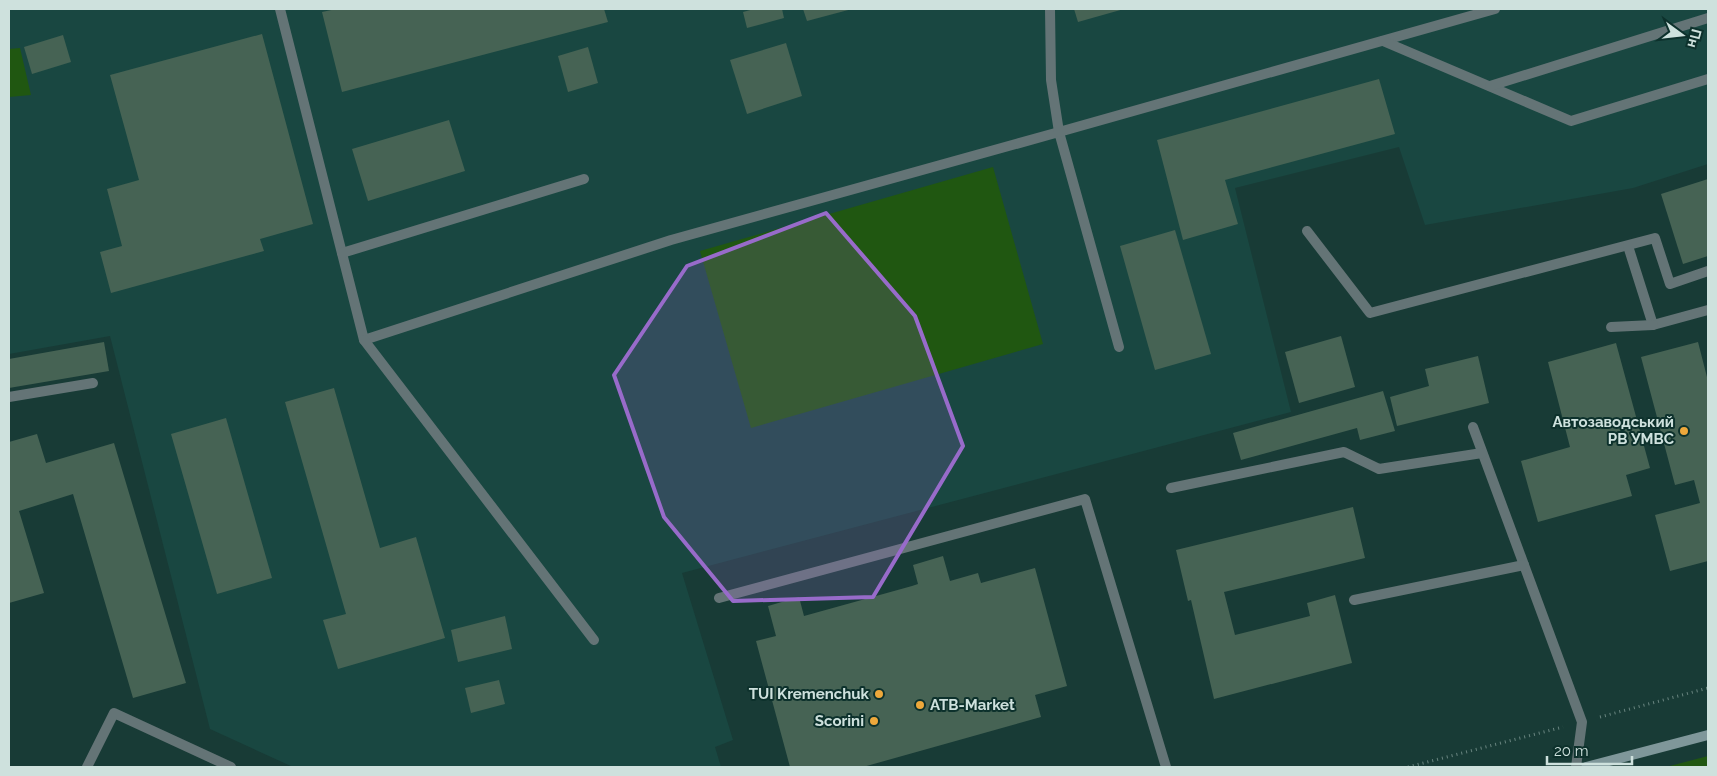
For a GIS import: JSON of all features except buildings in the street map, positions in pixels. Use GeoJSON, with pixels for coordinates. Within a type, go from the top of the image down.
{"type":"FeatureCollection","features":[{"type":"Feature","properties":{"kind":"main road"},"geometry":{"type":"LineString","coordinates":[[1586,767],[1708,735]]}},
{"type":"Feature","properties":{"kind":"lane"},"geometry":{"type":"LineString","coordinates":[[280,9],[364,340],[594,640]]}},
{"type":"Feature","properties":{"kind":"lane"},"geometry":{"type":"LineString","coordinates":[[1050,9],[1051,80],[1059,132],[1119,348]]}},
{"type":"Feature","properties":{"kind":"lane"},"geometry":{"type":"LineString","coordinates":[[364,340],[671,240],[1495,9]]}},
{"type":"Feature","properties":{"kind":"lane"},"geometry":{"type":"LineString","coordinates":[[1490,86],[1708,18]]}},
{"type":"Feature","properties":{"kind":"lane"},"geometry":{"type":"LineString","coordinates":[[1382,40],[1571,121],[1708,79]]}},
{"type":"Feature","properties":{"kind":"lane"},"geometry":{"type":"LineString","coordinates":[[342,253],[584,179]]}},
{"type":"Feature","properties":{"kind":"lane"},"geometry":{"type":"LineString","coordinates":[[1307,231],[1370,313],[1655,238],[1670,284],[1708,271]]}},
{"type":"Feature","properties":{"kind":"lane"},"geometry":{"type":"LineString","coordinates":[[1628,246],[1653,325]]}},
{"type":"Feature","properties":{"kind":"lane"},"geometry":{"type":"LineString","coordinates":[[1610,327],[1653,325],[1708,310]]}},
{"type":"Feature","properties":{"kind":"lane"},"geometry":{"type":"LineString","coordinates":[[9,397],[93,383]]}},
{"type":"Feature","properties":{"kind":"lane"},"geometry":{"type":"LineString","coordinates":[[1473,427],[1582,722],[1576,767]]}},
{"type":"Feature","properties":{"kind":"lane"},"geometry":{"type":"LineString","coordinates":[[1171,488],[1344,452],[1379,469],[1482,453]]}},
{"type":"Feature","properties":{"kind":"lane"},"geometry":{"type":"LineString","coordinates":[[719,598],[1085,500],[1166,767]]}},
{"type":"Feature","properties":{"kind":"lane"},"geometry":{"type":"LineString","coordinates":[[1354,600],[1524,565]]}},
{"type":"Feature","properties":{"kind":"lane"},"geometry":{"type":"LineString","coordinates":[[87,767],[114,713],[231,767]]}},
{"type":"Feature","properties":{"kind":"path"},"geometry":{"type":"LineString","coordinates":[[1408,767],[1708,688]]}},
{"type":"Feature","properties":{"kind":"highlighted area"},"geometry":{"type":"Polygon","coordinates":[[[826,213],[915,316],[963,446],[873,597],[733,601],[664,517],[614,375],[687,266],[826,213]]]}},
{"type":"Feature","properties":{"kind":"shaded area"},"geometry":{"type":"Polygon","coordinates":[[[9,9],[1708,9],[1708,164],[1633,188],[1425,225],[1399,147],[1235,188],[1291,412],[682,573],[733,740],[715,747],[721,767],[293,767],[210,729],[110,336],[9,354],[9,9]]]}},
{"type":"Feature","properties":{"kind":"green space"},"geometry":{"type":"Polygon","coordinates":[[[20,48],[31,95],[9,97],[9,49],[20,48]]]}},
{"type":"Feature","properties":{"kind":"green space"},"geometry":{"type":"Polygon","coordinates":[[[993,167],[1043,344],[751,428],[700,251],[993,167]]]}},
{"type":"Feature","properties":{"kind":"green space"},"geometry":{"type":"Polygon","coordinates":[[[1708,756],[1708,767],[1666,767],[1708,756]]]}},
{"type":"Feature","properties":{"kind":"place","name":"Автозаводський РВ УМВС"},"geometry":{"type":"Point","coordinates":[1684,431]}},
{"type":"Feature","properties":{"kind":"place","name":"TUI Kremenchuk"},"geometry":{"type":"Point","coordinates":[879,694]}},
{"type":"Feature","properties":{"kind":"place","name":"ATB-Market"},"geometry":{"type":"Point","coordinates":[920,705]}},
{"type":"Feature","properties":{"kind":"place","name":"Scorini"},"geometry":{"type":"Point","coordinates":[874,721]}}]}
